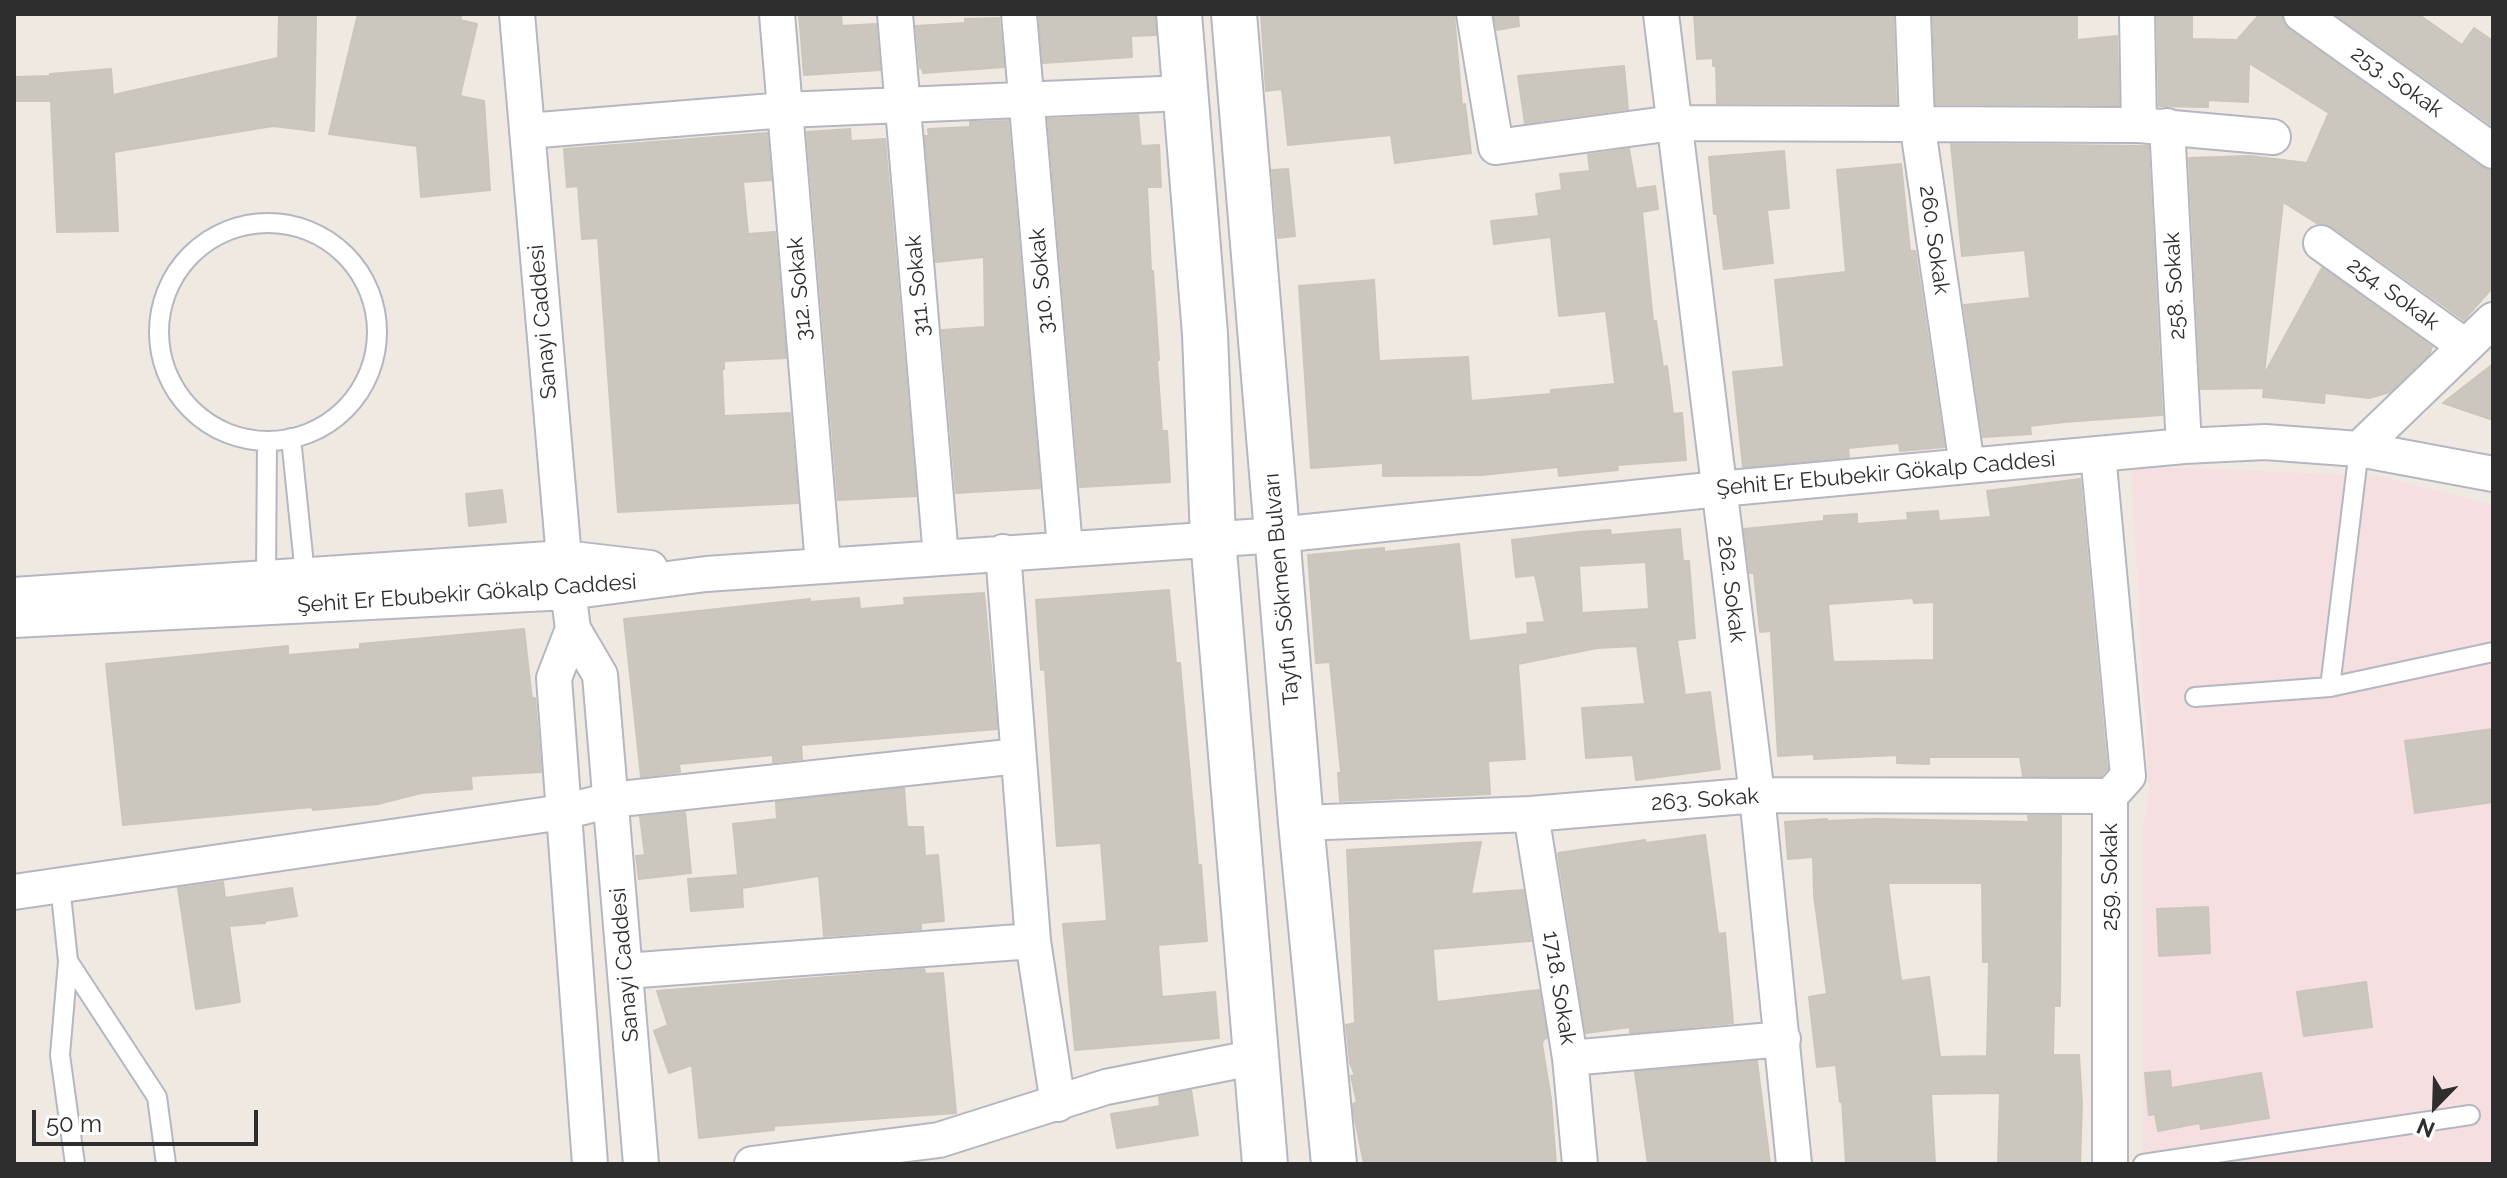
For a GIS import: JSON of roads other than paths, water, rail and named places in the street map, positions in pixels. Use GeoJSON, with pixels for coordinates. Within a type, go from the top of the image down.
{"type":"FeatureCollection","features":[{"type":"Feature","properties":{"kind":"main road"},"geometry":{"type":"LineString","coordinates":[[1179,14],[1205,334],[1213,538],[1265,1164]]}},
{"type":"Feature","properties":{"kind":"main road","name":"Tayfun Sökmen Bulvarı"},"geometry":{"type":"LineString","coordinates":[[1234,14],[1301,823],[1334,1164]]}},
{"type":"Feature","properties":{"kind":"main road"},"geometry":{"type":"LineString","coordinates":[[1185,93],[1240,90]]}},
{"type":"Feature","properties":{"kind":"main road"},"geometry":{"type":"LineString","coordinates":[[1257,1057],[1324,1054]]}},
{"type":"Feature","properties":{"kind":"street","name":"Sanayi Caddesi"},"geometry":{"type":"LineString","coordinates":[[517,14],[568,592],[573,629],[600,675],[641,1164]]}},
{"type":"Feature","properties":{"kind":"street","name":"312. Sokak"},"geometry":{"type":"LineString","coordinates":[[777,14],[823,565]]}},
{"type":"Feature","properties":{"kind":"street","name":"311. Sokak"},"geometry":{"type":"LineString","coordinates":[[895,14],[941,557]]}},
{"type":"Feature","properties":{"kind":"street","name":"310. Sokak"},"geometry":{"type":"LineString","coordinates":[[1019,14],[1065,548]]}},
{"type":"Feature","properties":{"kind":"street"},"geometry":{"type":"LineString","coordinates":[[1474,14],[1496,147],[1673,123],[2153,125],[2273,137]]}},
{"type":"Feature","properties":{"kind":"street","name":"262. Sokak"},"geometry":{"type":"LineString","coordinates":[[1661,14],[1757,795],[1794,1164]]}},
{"type":"Feature","properties":{"kind":"street","name":"260. Sokak"},"geometry":{"type":"LineString","coordinates":[[1913,14],[1917,122],[1967,466]]}},
{"type":"Feature","properties":{"kind":"street","name":"258. Sokak"},"geometry":{"type":"LineString","coordinates":[[2137,14],[2153,125],[2184,446]]}},
{"type":"Feature","properties":{"kind":"street","name":"253. Sokak"},"geometry":{"type":"LineString","coordinates":[[2301,14],[2493,151]]}},
{"type":"Feature","properties":{"kind":"street"},"geometry":{"type":"LineString","coordinates":[[527,131],[785,110],[1185,93]]}},
{"type":"Feature","properties":{"kind":"street","name":"254. Sokak"},"geometry":{"type":"LineString","coordinates":[[2321,243],[2465,346]]}},
{"type":"Feature","properties":{"kind":"street"},"geometry":{"type":"LineString","coordinates":[[2359,449],[2493,320]]}},
{"type":"Feature","properties":{"kind":"street","name":"Şehit Er Ebubekir Gökalp Caddesi"},"geometry":{"type":"LineString","coordinates":[[14,620],[568,592],[706,574],[1278,535],[1719,489],[2184,446],[2265,442],[2359,449],[2479,472]]}},
{"type":"Feature","properties":{"kind":"street"},"geometry":{"type":"LineString","coordinates":[[2479,472],[2493,448]]}},
{"type":"Feature","properties":{"kind":"street","name":"259. Sokak"},"geometry":{"type":"LineString","coordinates":[[2098,454],[2128,776],[2110,796],[2110,1164]]}},
{"type":"Feature","properties":{"kind":"street"},"geometry":{"type":"LineString","coordinates":[[1003,552],[1033,941],[1058,1104]]}},
{"type":"Feature","properties":{"kind":"street","name":"Şehit Er Ebubekir Gökalp Caddesi"},"geometry":{"type":"LineString","coordinates":[[14,595],[564,558],[706,574]]}},
{"type":"Feature","properties":{"kind":"street","name":"Sanayi Caddesi"},"geometry":{"type":"LineString","coordinates":[[573,629],[554,678],[590,1164]]}},
{"type":"Feature","properties":{"kind":"street"},"geometry":{"type":"LineString","coordinates":[[14,892],[563,812],[611,800],[1018,756]]}},
{"type":"Feature","properties":{"kind":"street","name":"263. Sokak"},"geometry":{"type":"LineString","coordinates":[[1301,823],[1531,814],[1757,795],[2110,796]]}},
{"type":"Feature","properties":{"kind":"street","name":"1718. Sokak"},"geometry":{"type":"LineString","coordinates":[[1531,814],[1570,1058],[1580,1164]]}},
{"type":"Feature","properties":{"kind":"street"},"geometry":{"type":"LineString","coordinates":[[625,971],[1033,941]]}},
{"type":"Feature","properties":{"kind":"street"},"geometry":{"type":"LineString","coordinates":[[1570,1058],[1783,1039]]}},
{"type":"Feature","properties":{"kind":"street"},"geometry":{"type":"LineString","coordinates":[[752,1164],[939,1140],[1106,1087],[1257,1057]]}},
{"type":"Feature","properties":{"kind":"lane"},"geometry":{"type":"LineString","coordinates":[[253,224],[289,225],[323,237],[351,260],[370,291],[378,326],[374,361],[359,394],[334,420],[302,436],[291,438],[267,441],[231,435],[199,417],[175,390],[161,356],[158,320],[168,285],[189,255],[219,234],[253,224]]}},
{"type":"Feature","properties":{"kind":"lane"},"geometry":{"type":"LineString","coordinates":[[291,438],[305,575]]}},
{"type":"Feature","properties":{"kind":"lane"},"geometry":{"type":"LineString","coordinates":[[266,578],[267,441]]}},
{"type":"Feature","properties":{"kind":"lane"},"geometry":{"type":"LineString","coordinates":[[2330,687],[2359,449]]}},
{"type":"Feature","properties":{"kind":"lane"},"geometry":{"type":"LineString","coordinates":[[2195,697],[2330,687],[2493,652]]}},
{"type":"Feature","properties":{"kind":"lane"},"geometry":{"type":"LineString","coordinates":[[60,885],[68,961],[60,1055],[75,1164]]}},
{"type":"Feature","properties":{"kind":"lane"},"geometry":{"type":"LineString","coordinates":[[68,961],[157,1097],[166,1164]]}},
{"type":"Feature","properties":{"kind":"lane"},"geometry":{"type":"LineString","coordinates":[[2143,1164],[2470,1115]]}}]}
